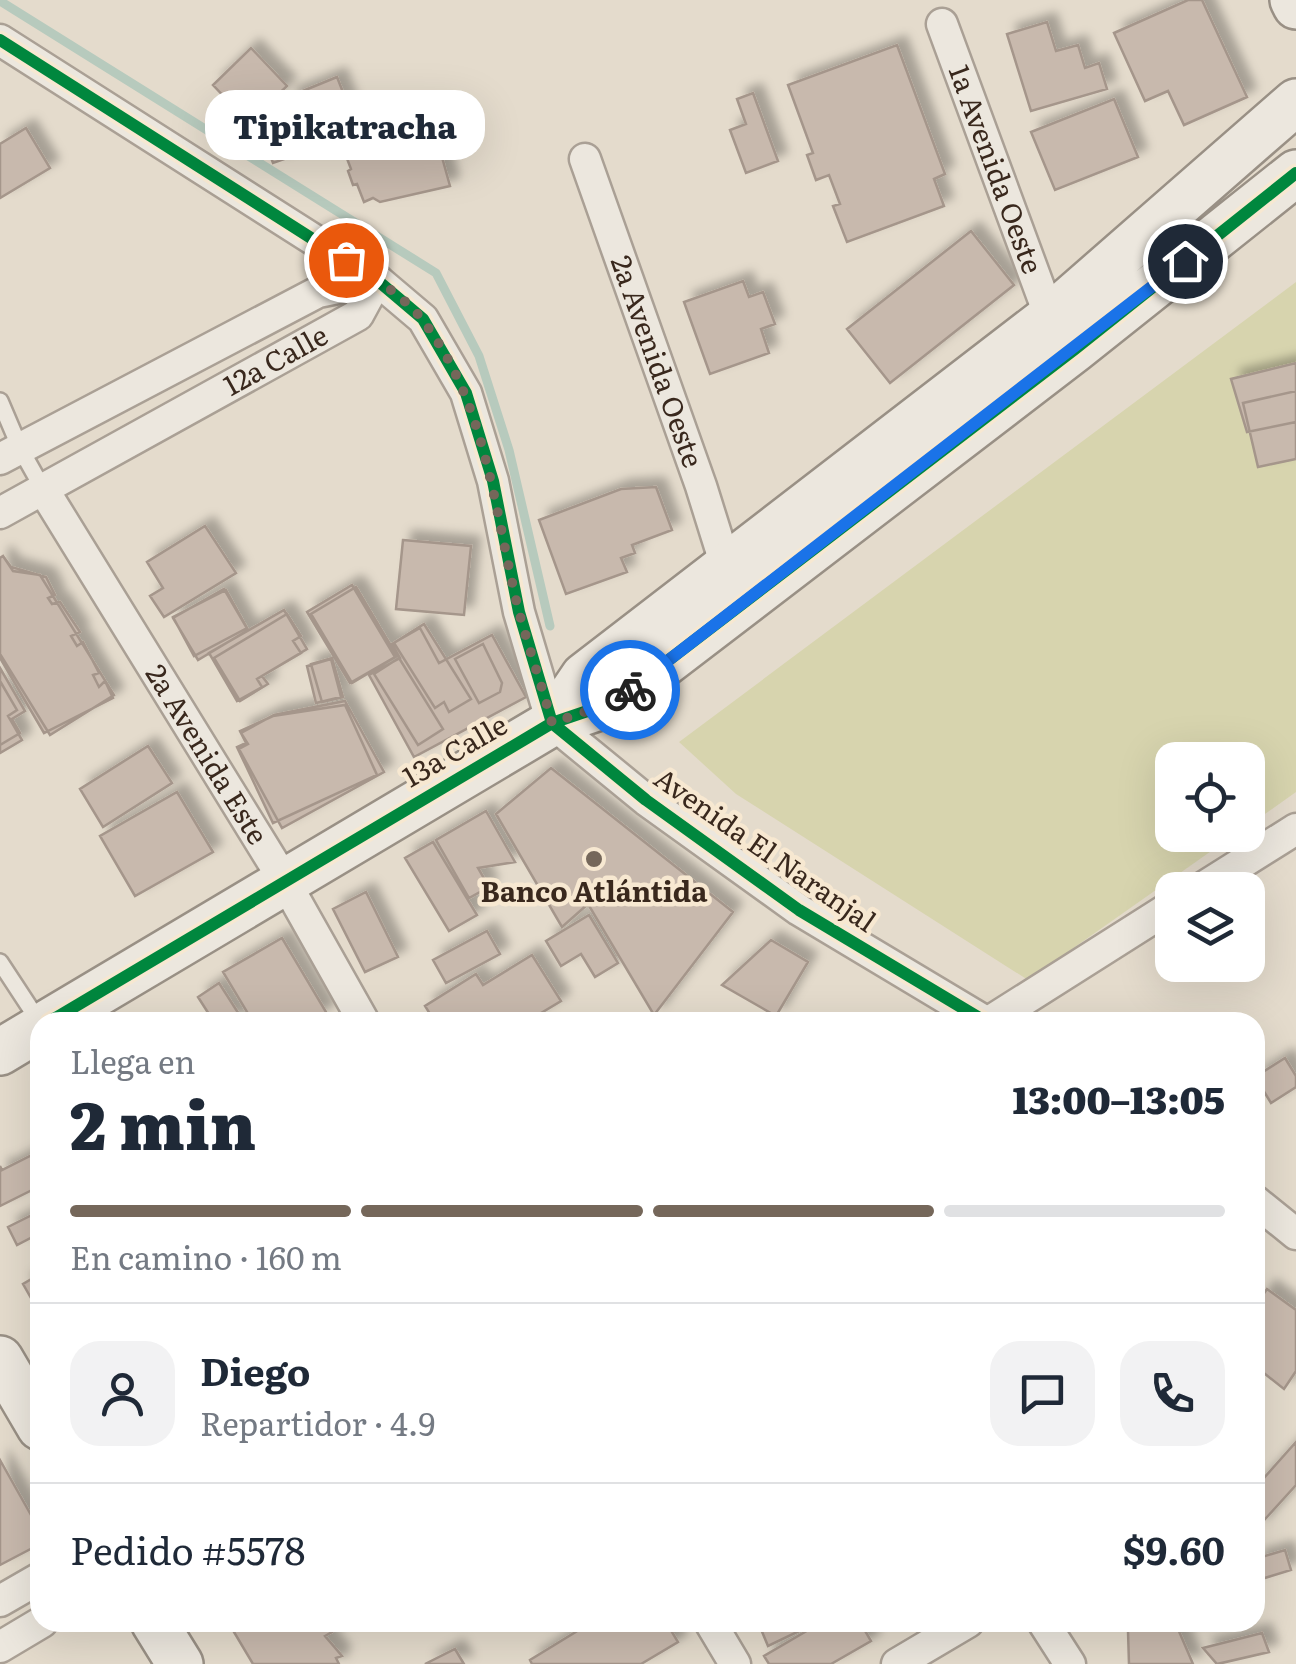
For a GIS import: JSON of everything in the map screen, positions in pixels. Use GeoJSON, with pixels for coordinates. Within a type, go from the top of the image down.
{"type":"FeatureCollection","features":[{"type":"Feature","properties":{"kind":"street","name":"1a Avenida Oeste"},"geometry":{"type":"LineString","coordinates":[[942,24],[1062,333]]}},
{"type":"Feature","properties":{"kind":"street"},"geometry":{"type":"LineString","coordinates":[[0,40],[377,280],[423,320],[466,392],[493,480],[519,612],[552,723]]}},
{"type":"Feature","properties":{"kind":"street","name":"13a Calle"},"geometry":{"type":"LineString","coordinates":[[1062,333],[1296,102]]}},
{"type":"Feature","properties":{"kind":"street","name":"2a Avenida Oeste"},"geometry":{"type":"LineString","coordinates":[[585,159],[701,486],[739,581]]}},
{"type":"Feature","properties":{"kind":"street","name":"13a Calle"},"geometry":{"type":"LineString","coordinates":[[66,1012],[552,723],[584,676],[739,581],[1062,333],[1296,172]]}},
{"type":"Feature","properties":{"kind":"street","name":"12a Calle"},"geometry":{"type":"LineString","coordinates":[[10,453],[318,292],[377,280]]}},
{"type":"Feature","properties":{"kind":"street","name":"12a Calle"},"geometry":{"type":"LineString","coordinates":[[0,514],[358,314],[377,280]]}},
{"type":"Feature","properties":{"kind":"street","name":"2a Avenida Este"},"geometry":{"type":"LineString","coordinates":[[43,490],[284,880],[358,1012]]}},
{"type":"Feature","properties":{"kind":"street","name":"Avenida El Naranjal"},"geometry":{"type":"LineString","coordinates":[[552,723],[646,800],[799,910],[970,1012]]}},
{"type":"Feature","properties":{"kind":"street"},"geometry":{"type":"LineString","coordinates":[[1226,872],[1296,828]]}},
{"type":"Feature","properties":{"kind":"street"},"geometry":{"type":"LineString","coordinates":[[1003,1012],[1155,917]]}},
{"type":"Feature","properties":{"kind":"street"},"geometry":{"type":"LineString","coordinates":[[0,1052],[30,1032]]}},
{"type":"Feature","properties":{"kind":"street"},"geometry":{"type":"LineString","coordinates":[[1265,1209],[1296,1234]]}},
{"type":"Feature","properties":{"kind":"street"},"geometry":{"type":"LineString","coordinates":[[0,1359],[30,1411]]}},
{"type":"Feature","properties":{"kind":"street"},"geometry":{"type":"LineString","coordinates":[[0,1601],[30,1584]]}},
{"type":"Feature","properties":{"kind":"street"},"geometry":{"type":"LineString","coordinates":[[0,1647],[30,1629]]}},
{"type":"Feature","properties":{"kind":"street"},"geometry":{"type":"LineString","coordinates":[[160,1632],[180,1664]]}},
{"type":"Feature","properties":{"kind":"street"},"geometry":{"type":"LineString","coordinates":[[716,1632],[734,1664]]}},
{"type":"Feature","properties":{"kind":"street"},"geometry":{"type":"LineString","coordinates":[[897,1664],[951,1632]]}},
{"type":"Feature","properties":{"kind":"street"},"geometry":{"type":"LineString","coordinates":[[1049,1632],[1070,1664]]}},
{"type":"Feature","properties":{"kind":"lane"},"geometry":{"type":"LineString","coordinates":[[0,401],[10,453],[43,490]]}},
{"type":"Feature","properties":{"kind":"lane"},"geometry":{"type":"LineString","coordinates":[[0,962],[31,1012]]}},
{"type":"Feature","properties":{"kind":"shaded area"},"geometry":{"type":"Polygon","coordinates":[[[1296,282],[1296,792],[1265,814],[1265,742],[1155,742],[1155,852],[1210,852],[1181,872],[1155,872],[1155,891],[1028,980],[736,794],[679,742],[1296,282]]]}},
{"type":"Feature","properties":{"kind":"building"},"geometry":{"type":"Polygon","coordinates":[[[1188,0],[1202,0],[1247,97],[1184,125],[1168,91],[1145,101],[1114,33],[1188,0]]]}},
{"type":"Feature","properties":{"kind":"building"},"geometry":{"type":"Polygon","coordinates":[[[1047,22],[1056,51],[1078,45],[1085,68],[1099,63],[1107,89],[1031,111],[1007,34],[1047,22]]]}},
{"type":"Feature","properties":{"kind":"building"},"geometry":{"type":"Polygon","coordinates":[[[897,45],[945,174],[934,179],[944,206],[847,242],[833,206],[840,204],[829,175],[816,180],[807,155],[813,153],[788,85],[897,45]]]}},
{"type":"Feature","properties":{"kind":"building"},"geometry":{"type":"Polygon","coordinates":[[[251,48],[287,86],[261,111],[266,116],[254,128],[213,85],[251,48]]]}},
{"type":"Feature","properties":{"kind":"building"},"geometry":{"type":"Polygon","coordinates":[[[337,77],[359,133],[273,163],[260,129],[295,115],[288,97],[337,77]]]}},
{"type":"Feature","properties":{"kind":"building"},"geometry":{"type":"Polygon","coordinates":[[[753,93],[778,161],[746,173],[730,130],[746,124],[737,99],[753,93]]]}},
{"type":"Feature","properties":{"kind":"building"},"geometry":{"type":"Polygon","coordinates":[[[1114,99],[1138,157],[1055,190],[1031,132],[1114,99]]]}},
{"type":"Feature","properties":{"kind":"building"},"geometry":{"type":"Polygon","coordinates":[[[405,126],[410,140],[435,132],[450,186],[364,202],[357,184],[353,185],[340,140],[365,132],[369,138],[405,126]]]}},
{"type":"Feature","properties":{"kind":"building"},"geometry":{"type":"Polygon","coordinates":[[[26,128],[50,168],[0,198],[0,144],[26,128]]]}},
{"type":"Feature","properties":{"kind":"building"},"geometry":{"type":"Polygon","coordinates":[[[971,231],[1014,285],[890,383],[847,329],[971,231]]]}},
{"type":"Feature","properties":{"kind":"building"},"geometry":{"type":"Polygon","coordinates":[[[743,281],[749,297],[763,292],[775,324],[761,329],[769,353],[710,374],[684,302],[743,281]]]}},
{"type":"Feature","properties":{"kind":"building"},"geometry":{"type":"Polygon","coordinates":[[[1296,363],[1296,422],[1247,432],[1231,379],[1296,363]]]}},
{"type":"Feature","properties":{"kind":"building"},"geometry":{"type":"Polygon","coordinates":[[[1296,391],[1296,459],[1258,467],[1243,403],[1296,391]]]}},
{"type":"Feature","properties":{"kind":"building"},"geometry":{"type":"Polygon","coordinates":[[[656,487],[672,530],[632,545],[635,553],[621,558],[627,572],[566,594],[539,520],[621,489],[656,487]]]}},
{"type":"Feature","properties":{"kind":"building"},"geometry":{"type":"Polygon","coordinates":[[[205,526],[236,573],[164,617],[150,596],[163,588],[147,562],[205,526]]]}},
{"type":"Feature","properties":{"kind":"building"},"geometry":{"type":"Polygon","coordinates":[[[403,540],[471,546],[464,615],[396,609],[403,540]]]}},
{"type":"Feature","properties":{"kind":"building"},"geometry":{"type":"Polygon","coordinates":[[[3,556],[13,571],[40,575],[114,695],[50,735],[0,654],[3,556]]]}},
{"type":"Feature","properties":{"kind":"building"},"geometry":{"type":"Polygon","coordinates":[[[3,556],[11,567],[46,577],[55,595],[48,598],[52,604],[60,602],[80,632],[71,636],[77,646],[83,642],[99,673],[93,675],[99,687],[105,681],[113,698],[44,733],[0,658],[3,556]]]}},
{"type":"Feature","properties":{"kind":"building"},"geometry":{"type":"Polygon","coordinates":[[[352,585],[395,657],[350,683],[307,612],[352,585]]]}},
{"type":"Feature","properties":{"kind":"building"},"geometry":{"type":"Polygon","coordinates":[[[356,587],[397,656],[352,683],[311,614],[356,587]]]}},
{"type":"Feature","properties":{"kind":"building"},"geometry":{"type":"Polygon","coordinates":[[[224,589],[248,630],[198,660],[173,618],[224,589]]]}},
{"type":"Feature","properties":{"kind":"building"},"geometry":{"type":"Polygon","coordinates":[[[226,590],[247,628],[194,656],[173,617],[226,590]]]}},
{"type":"Feature","properties":{"kind":"building"},"geometry":{"type":"Polygon","coordinates":[[[284,610],[307,649],[257,679],[262,687],[237,701],[209,653],[284,610]]]}},
{"type":"Feature","properties":{"kind":"building"},"geometry":{"type":"Polygon","coordinates":[[[287,614],[301,636],[293,641],[301,653],[262,676],[268,684],[240,701],[214,658],[287,614]]]}},
{"type":"Feature","properties":{"kind":"building"},"geometry":{"type":"Polygon","coordinates":[[[424,624],[471,699],[449,712],[444,702],[435,708],[394,643],[424,624]]]}},
{"type":"Feature","properties":{"kind":"building"},"geometry":{"type":"Polygon","coordinates":[[[420,628],[439,663],[492,635],[526,697],[414,757],[369,675],[400,658],[392,644],[420,628]]]}},
{"type":"Feature","properties":{"kind":"building"},"geometry":{"type":"Polygon","coordinates":[[[483,644],[502,683],[500,692],[479,703],[455,659],[483,644]]]}},
{"type":"Feature","properties":{"kind":"building"},"geometry":{"type":"Polygon","coordinates":[[[332,658],[343,697],[322,702],[311,664],[332,658]]]}},
{"type":"Feature","properties":{"kind":"building"},"geometry":{"type":"Polygon","coordinates":[[[399,658],[443,729],[418,745],[374,674],[399,658]]]}},
{"type":"Feature","properties":{"kind":"building"},"geometry":{"type":"Polygon","coordinates":[[[331,659],[341,697],[316,703],[307,666],[331,659]]]}},
{"type":"Feature","properties":{"kind":"building"},"geometry":{"type":"Polygon","coordinates":[[[0,668],[25,711],[12,719],[20,733],[0,745],[0,668]]]}},
{"type":"Feature","properties":{"kind":"building"},"geometry":{"type":"Polygon","coordinates":[[[0,681],[17,710],[8,716],[22,740],[0,753],[0,681]]]}},
{"type":"Feature","properties":{"kind":"building"},"geometry":{"type":"Polygon","coordinates":[[[345,701],[384,772],[282,828],[239,749],[248,744],[241,733],[274,715],[345,701]]]}},
{"type":"Feature","properties":{"kind":"building"},"geometry":{"type":"Polygon","coordinates":[[[345,705],[377,775],[273,823],[237,747],[246,743],[240,731],[273,716],[345,705]]]}},
{"type":"Feature","properties":{"kind":"building"},"geometry":{"type":"Polygon","coordinates":[[[148,746],[172,783],[103,827],[80,789],[148,746]]]}},
{"type":"Feature","properties":{"kind":"building","name":"Banco Atlántida"},"geometry":{"type":"Polygon","coordinates":[[[551,768],[733,912],[656,1012],[652,1012],[588,904],[562,927],[496,814],[551,768]]]}},
{"type":"Feature","properties":{"kind":"building"},"geometry":{"type":"Polygon","coordinates":[[[177,792],[213,852],[135,896],[100,836],[177,792]]]}},
{"type":"Feature","properties":{"kind":"building"},"geometry":{"type":"Polygon","coordinates":[[[486,811],[515,862],[478,868],[489,887],[469,898],[436,840],[486,811]]]}},
{"type":"Feature","properties":{"kind":"building"},"geometry":{"type":"Polygon","coordinates":[[[433,842],[477,915],[449,931],[405,858],[433,842]]]}},
{"type":"Feature","properties":{"kind":"building"},"geometry":{"type":"Polygon","coordinates":[[[366,892],[398,957],[365,972],[333,909],[366,892]]]}},
{"type":"Feature","properties":{"kind":"building"},"geometry":{"type":"Polygon","coordinates":[[[589,915],[618,963],[595,977],[581,954],[561,966],[546,941],[589,915]]]}},
{"type":"Feature","properties":{"kind":"building"},"geometry":{"type":"Polygon","coordinates":[[[487,931],[500,954],[446,983],[433,960],[487,931]]]}},
{"type":"Feature","properties":{"kind":"building"},"geometry":{"type":"Polygon","coordinates":[[[282,938],[326,1012],[247,1012],[223,972],[282,938]]]}},
{"type":"Feature","properties":{"kind":"building"},"geometry":{"type":"Polygon","coordinates":[[[771,940],[808,962],[778,1012],[769,1012],[722,985],[771,940]]]}},
{"type":"Feature","properties":{"kind":"building"},"geometry":{"type":"Polygon","coordinates":[[[532,955],[561,1001],[543,1012],[429,1012],[425,1006],[476,974],[483,985],[532,955]]]}},
{"type":"Feature","properties":{"kind":"building"},"geometry":{"type":"Polygon","coordinates":[[[219,983],[238,1012],[208,1012],[198,997],[219,983]]]}},
{"type":"Feature","properties":{"kind":"building"},"geometry":{"type":"Polygon","coordinates":[[[1285,1058],[1296,1076],[1296,1087],[1271,1103],[1265,1093],[1265,1071],[1285,1058]]]}},
{"type":"Feature","properties":{"kind":"building"},"geometry":{"type":"Polygon","coordinates":[[[30,1156],[30,1191],[0,1206],[0,1166],[2,1170],[30,1156]]]}},
{"type":"Feature","properties":{"kind":"building"},"geometry":{"type":"Polygon","coordinates":[[[30,1216],[30,1238],[17,1245],[8,1227],[30,1216]]]}},
{"type":"Feature","properties":{"kind":"building"},"geometry":{"type":"Polygon","coordinates":[[[1267,1289],[1296,1310],[1296,1371],[1284,1389],[1265,1374],[1267,1289]]]}},
{"type":"Feature","properties":{"kind":"building"},"geometry":{"type":"Polygon","coordinates":[[[1296,1442],[1296,1485],[1265,1519],[1265,1477],[1296,1442]]]}},
{"type":"Feature","properties":{"kind":"building"},"geometry":{"type":"Polygon","coordinates":[[[0,1460],[30,1513],[30,1549],[0,1565],[0,1460]]]}},
{"type":"Feature","properties":{"kind":"building"},"geometry":{"type":"Polygon","coordinates":[[[1285,1550],[1291,1570],[1265,1578],[1265,1556],[1285,1550]]]}},
{"type":"Feature","properties":{"kind":"building"},"geometry":{"type":"Polygon","coordinates":[[[234,1632],[332,1632],[325,1636],[342,1656],[336,1658],[339,1664],[253,1664],[234,1632]]]}},
{"type":"Feature","properties":{"kind":"building"},"geometry":{"type":"Polygon","coordinates":[[[576,1632],[672,1632],[678,1642],[641,1664],[532,1664],[530,1660],[576,1632]]]}},
{"type":"Feature","properties":{"kind":"building"},"geometry":{"type":"Polygon","coordinates":[[[762,1632],[797,1632],[768,1646],[762,1632]]]}},
{"type":"Feature","properties":{"kind":"building"},"geometry":{"type":"Polygon","coordinates":[[[805,1632],[866,1632],[871,1641],[831,1664],[769,1664],[764,1656],[805,1632]]]}},
{"type":"Feature","properties":{"kind":"building"},"geometry":{"type":"Polygon","coordinates":[[[1128,1632],[1179,1632],[1193,1664],[1129,1664],[1128,1632]]]}},
{"type":"Feature","properties":{"kind":"building"},"geometry":{"type":"Polygon","coordinates":[[[1262,1633],[1269,1652],[1217,1664],[1203,1648],[1262,1633]]]}},
{"type":"Feature","properties":{"kind":"building"},"geometry":{"type":"Polygon","coordinates":[[[455,1649],[464,1664],[425,1664],[455,1649]]]}},
{"type":"Feature","properties":{"kind":"waterway"},"geometry":{"type":"LineString","coordinates":[[0,1],[436,273],[479,356],[509,450],[550,626]]}},
{"type":"Feature","properties":{"kind":"cycle path"},"geometry":{"type":"LineString","coordinates":[[0,40],[377,280],[423,319],[466,393],[493,481],[519,612],[552,723],[646,800],[799,910],[969,1012]]}},
{"type":"Feature","properties":{"kind":"cycle path"},"geometry":{"type":"LineString","coordinates":[[66,1012],[552,723],[614,702],[1075,349],[1296,173]]}},
{"type":"Feature","properties":{"kind":"way so far"},"geometry":{"type":"LineString","coordinates":[[346,260],[377,280],[423,320],[466,392],[493,480],[519,612],[552,723],[614,702],[630,690]]}},
{"type":"Feature","properties":{"kind":"place","name":"Tipikatracha"},"geometry":{"type":"Point","coordinates":[346,260]}},
{"type":"Feature","properties":{"kind":"place","name":"Banco Atlántida"},"geometry":{"type":"Point","coordinates":[594,859]}},
{"type":"Feature","properties":{"kind":"route"},"geometry":{"type":"LineString","coordinates":[[630,690],[1185,261]]}}]}
